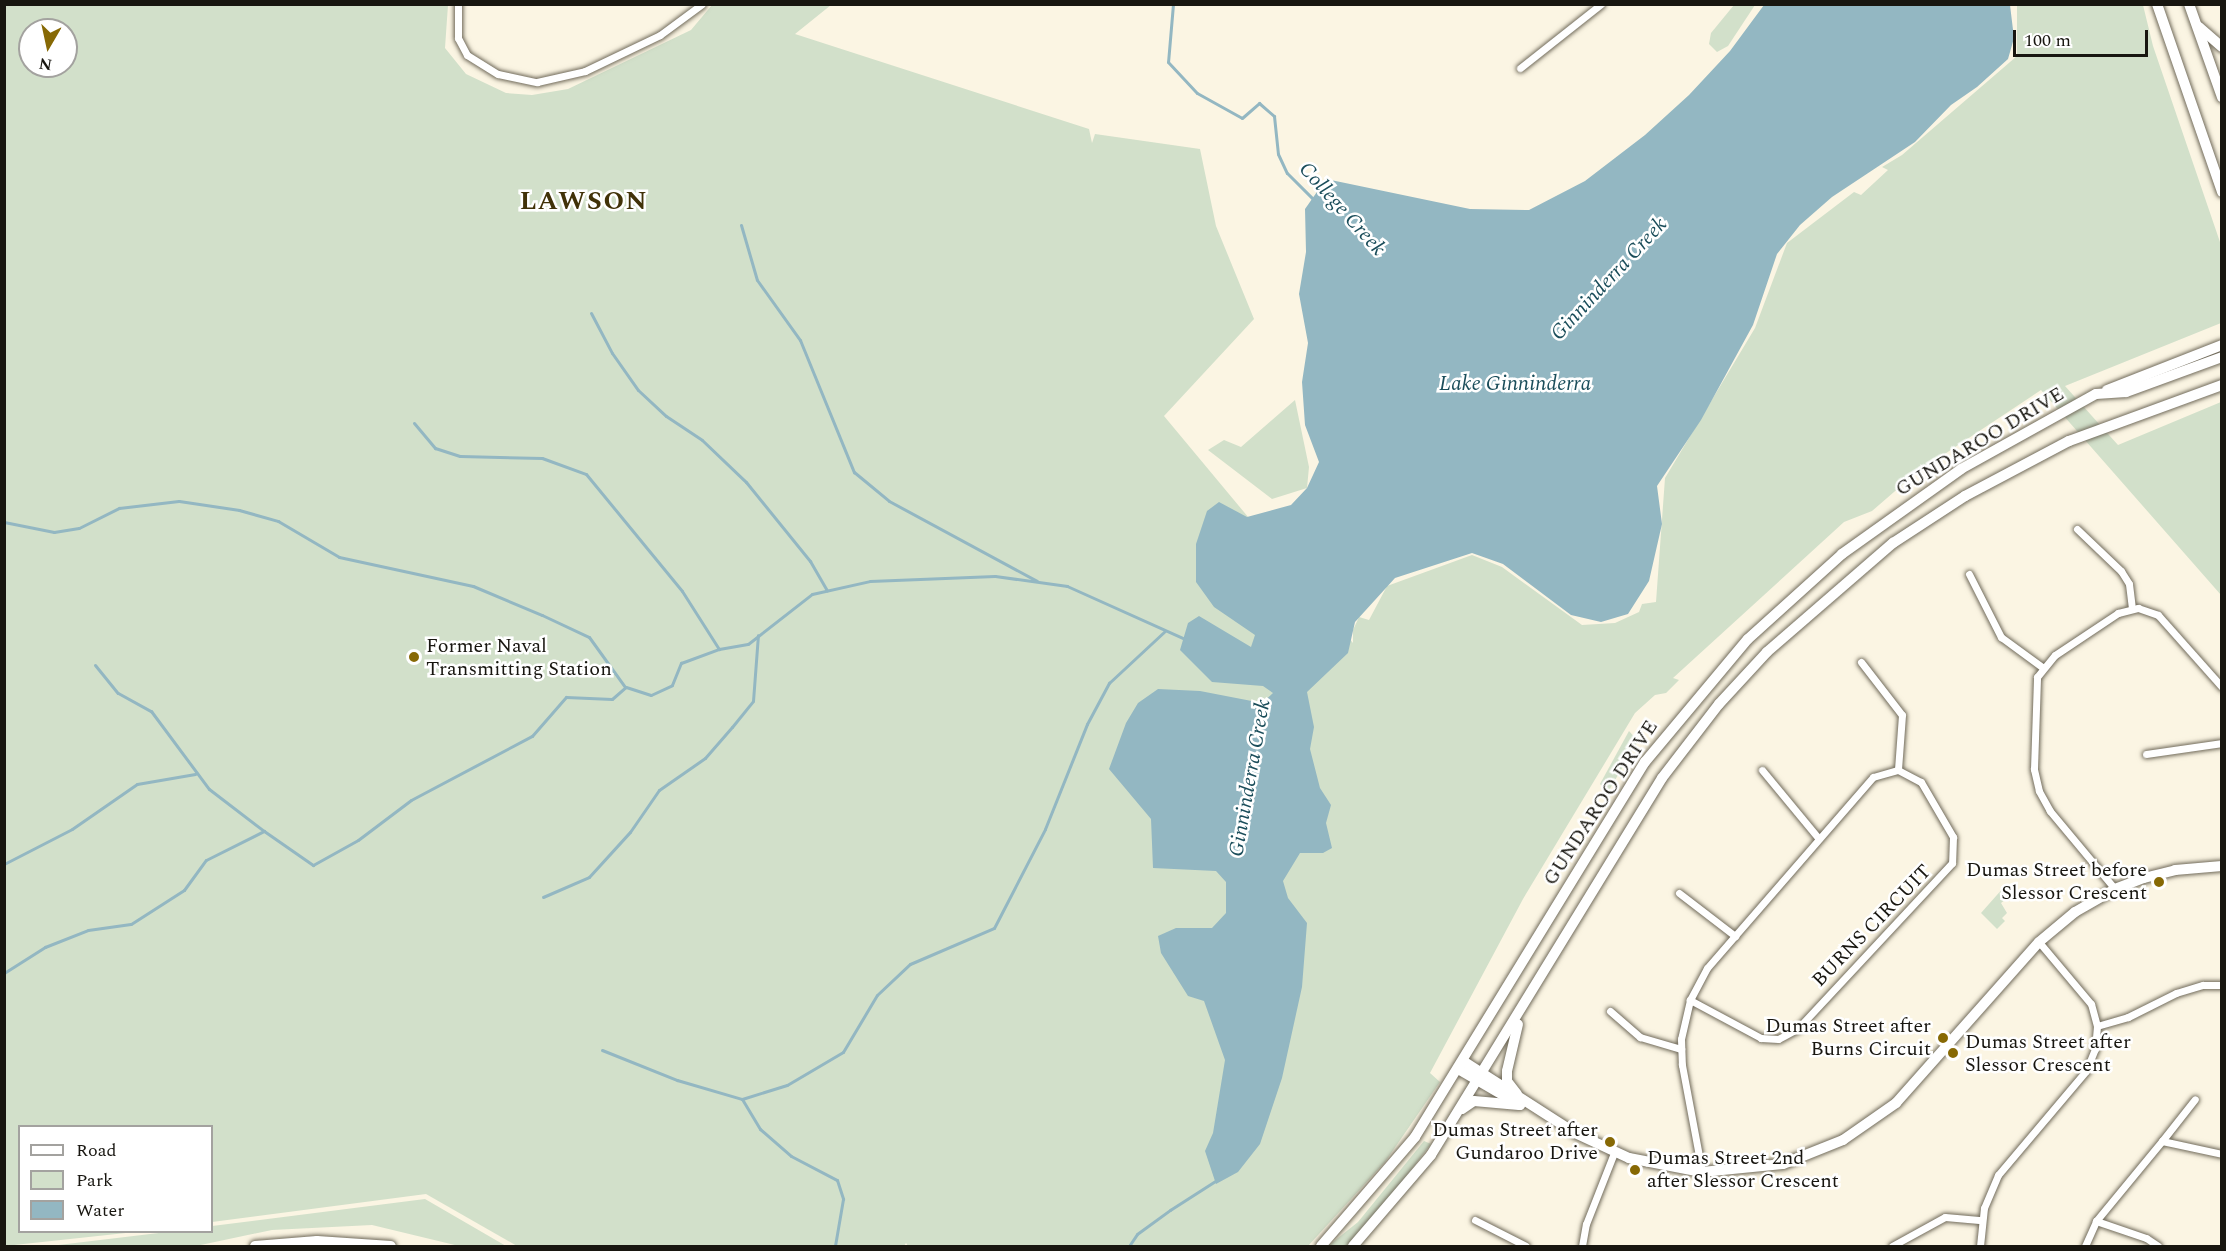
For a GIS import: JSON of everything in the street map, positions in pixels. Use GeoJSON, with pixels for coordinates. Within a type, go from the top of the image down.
{"type":"FeatureCollection","features":[{"type":"Feature","properties":{"kind":"main road"},"geometry":{"type":"LineString","coordinates":[[2157,4],[2222,192]]}},
{"type":"Feature","properties":{"kind":"main road"},"geometry":{"type":"LineString","coordinates":[[2189,4],[2222,97]]}},
{"type":"Feature","properties":{"kind":"main road"},"geometry":{"type":"LineString","coordinates":[[2196,24],[2222,46]]}},
{"type":"Feature","properties":{"kind":"main road"},"geometry":{"type":"LineString","coordinates":[[2096,394],[2222,345]]}},
{"type":"Feature","properties":{"kind":"main road","name":"GUNDAROO DRIVE"},"geometry":{"type":"LineString","coordinates":[[1321,1246],[1415,1137],[1645,762],[1748,639],[1807,582],[1894,514],[1961,469],[2096,394],[2126,392],[2222,357]]}},
{"type":"Feature","properties":{"kind":"main road","name":"GUNDAROO DRIVE"},"geometry":{"type":"LineString","coordinates":[[1353,1246],[1402,1193],[1458,1111],[1662,778],[1719,704],[1809,612],[1893,543],[2031,459],[2113,423],[2222,385]]}},
{"type":"Feature","properties":{"kind":"main road"},"geometry":{"type":"LineString","coordinates":[[1461,1065],[1614,1153],[1658,1166],[1702,1172],[1751,1170],[1795,1160],[1824,1149],[1857,1132],[1896,1103],[2039,942],[2075,912],[2115,889],[2172,871],[2222,866]]}},
{"type":"Feature","properties":{"kind":"main road"},"geometry":{"type":"LineString","coordinates":[[1518,1099],[1507,1082],[1507,1071],[1511,1045],[1525,1004]]}},
{"type":"Feature","properties":{"kind":"main road"},"geometry":{"type":"LineString","coordinates":[[1458,1111],[1474,1101],[1518,1099]]}},
{"type":"Feature","properties":{"kind":"main road"},"geometry":{"type":"LineString","coordinates":[[255,1246],[317,1241],[391,1246]]}},
{"type":"Feature","properties":{"kind":"street"},"geometry":{"type":"LineString","coordinates":[[458,4],[458,38],[467,55],[498,74],[537,82],[585,71],[660,35],[702,4]]}},
{"type":"Feature","properties":{"kind":"street"},"geometry":{"type":"LineString","coordinates":[[1520,68],[1601,4]]}},
{"type":"Feature","properties":{"kind":"street"},"geometry":{"type":"LineString","coordinates":[[2077,529],[2121,571],[2129,584],[2132,608]]}},
{"type":"Feature","properties":{"kind":"street"},"geometry":{"type":"LineString","coordinates":[[1969,574],[2001,637],[2042,667]]}},
{"type":"Feature","properties":{"kind":"street"},"geometry":{"type":"LineString","coordinates":[[2115,889],[2050,811],[2039,791],[2034,769],[2034,689],[2042,667],[2118,613],[2132,608],[2158,615],[2222,687]]}},
{"type":"Feature","properties":{"kind":"street"},"geometry":{"type":"LineString","coordinates":[[1702,1172],[1681,1049],[1690,1000],[1707,968],[1873,777],[1898,770],[1902,715],[1861,662]]}},
{"type":"Feature","properties":{"kind":"street"},"geometry":{"type":"LineString","coordinates":[[2146,754],[2222,744]]}},
{"type":"Feature","properties":{"kind":"street"},"geometry":{"type":"LineString","coordinates":[[1762,770],[1819,839]]}},
{"type":"Feature","properties":{"kind":"street","name":"BURNS CIRCUIT"},"geometry":{"type":"LineString","coordinates":[[1690,1000],[1761,1038],[1788,1036],[1946,873],[1955,853],[1951,832],[1921,782],[1898,770]]}},
{"type":"Feature","properties":{"kind":"street"},"geometry":{"type":"LineString","coordinates":[[1679,893],[1735,936]]}},
{"type":"Feature","properties":{"kind":"street"},"geometry":{"type":"LineString","coordinates":[[1980,1246],[1982,1220],[1993,1186],[2005,1165],[2090,1064],[2097,1026],[2083,991],[2039,942]]}},
{"type":"Feature","properties":{"kind":"street"},"geometry":{"type":"LineString","coordinates":[[2097,1026],[2128,1017],[2175,993],[2203,985],[2222,985]]}},
{"type":"Feature","properties":{"kind":"street"},"geometry":{"type":"LineString","coordinates":[[1610,1011],[1640,1037],[1681,1049]]}},
{"type":"Feature","properties":{"kind":"street"},"geometry":{"type":"LineString","coordinates":[[2085,1246],[2096,1221],[2195,1099]]}},
{"type":"Feature","properties":{"kind":"street"},"geometry":{"type":"LineString","coordinates":[[2162,1141],[2222,1154]]}},
{"type":"Feature","properties":{"kind":"street"},"geometry":{"type":"LineString","coordinates":[[1582,1246],[1586,1224],[1614,1153]]}},
{"type":"Feature","properties":{"kind":"street"},"geometry":{"type":"LineString","coordinates":[[1892,1246],[1945,1217],[1982,1220]]}},
{"type":"Feature","properties":{"kind":"street"},"geometry":{"type":"LineString","coordinates":[[1475,1220],[1526,1246]]}},
{"type":"Feature","properties":{"kind":"street"},"geometry":{"type":"LineString","coordinates":[[2096,1221],[2146,1238],[2158,1246]]}},
{"type":"Feature","properties":{"kind":"green space"},"geometry":{"type":"Polygon","coordinates":[[[5,5],[448,5],[445,48],[466,74],[506,93],[532,95],[568,89],[691,30],[712,5],[831,5],[795,34],[1089,129],[1092,143],[1095,134],[1200,149],[1216,226],[1254,319],[1164,416],[1353,643],[1353,630],[1359,617],[1369,620],[1387,586],[1472,555],[1502,567],[1582,625],[1615,623],[1639,612],[1642,604],[1656,602],[1665,478],[1755,328],[1787,243],[1854,192],[1861,195],[1888,170],[1882,167],[1902,155],[2017,56],[2017,5],[2143,5],[2153,46],[2221,245],[2221,323],[2065,386],[2118,445],[2221,402],[2221,595],[2041,390],[1916,473],[1872,511],[1844,522],[1673,678],[1679,680],[1666,693],[1655,695],[1635,713],[1523,899],[1430,1073],[1440,1082],[1385,1162],[1308,1246],[908,1246],[906,1243],[904,1246],[517,1246],[426,1194],[213,1222],[213,1125],[18,1125],[18,1233],[126,1233],[5,1246],[5,5]]]}},
{"type":"Feature","properties":{"kind":"green space"},"geometry":{"type":"Polygon","coordinates":[[[1734,5],[1755,5],[1728,46],[1717,52],[1709,44],[1711,33],[1734,5]]]}},
{"type":"Feature","properties":{"kind":"green space"},"geometry":{"type":"Polygon","coordinates":[[[1295,400],[1309,467],[1307,488],[1272,499],[1208,450],[1224,440],[1241,447],[1295,400]]]}},
{"type":"Feature","properties":{"kind":"green space"},"geometry":{"type":"Polygon","coordinates":[[[1629,731],[1638,741],[1608,792],[1600,784],[1629,731]]]}},
{"type":"Feature","properties":{"kind":"green space"},"geometry":{"type":"Polygon","coordinates":[[[2004,887],[2015,898],[2010,896],[2001,903],[2007,913],[2002,918],[2005,921],[1997,929],[1981,913],[2004,887]]]}},
{"type":"Feature","properties":{"kind":"green space"},"geometry":{"type":"Polygon","coordinates":[[[1424,1141],[1431,1144],[1376,1215],[1346,1246],[1328,1246],[1358,1222],[1424,1141]]]}},
{"type":"Feature","properties":{"kind":"green space"},"geometry":{"type":"Polygon","coordinates":[[[425,1199],[506,1246],[459,1246],[372,1225],[272,1230],[196,1246],[50,1246],[159,1233],[213,1233],[213,1226],[425,1199]]]}},
{"type":"Feature","properties":{"kind":"water","name":"Lake Ginninderra"},"geometry":{"type":"Polygon","coordinates":[[[1764,5],[2010,5],[2014,38],[2008,59],[1977,87],[1951,105],[1915,142],[1832,197],[1800,225],[1777,254],[1753,325],[1701,420],[1657,486],[1662,524],[1649,581],[1628,614],[1601,622],[1571,615],[1503,564],[1472,553],[1395,578],[1355,622],[1348,653],[1307,692],[1314,727],[1310,749],[1320,788],[1331,805],[1326,823],[1332,848],[1323,853],[1300,853],[1283,881],[1288,898],[1307,923],[1302,987],[1282,1078],[1260,1144],[1238,1172],[1216,1184],[1205,1151],[1213,1133],[1225,1060],[1204,1001],[1188,996],[1161,953],[1158,936],[1176,928],[1212,928],[1226,913],[1226,882],[1216,871],[1153,868],[1151,819],[1109,769],[1126,723],[1138,703],[1158,689],[1200,691],[1262,703],[1273,693],[1263,686],[1212,682],[1180,650],[1188,623],[1199,616],[1251,647],[1255,635],[1214,607],[1196,582],[1196,544],[1207,511],[1219,502],[1247,517],[1291,505],[1307,488],[1319,462],[1305,425],[1302,382],[1308,343],[1299,294],[1306,252],[1305,209],[1326,179],[1470,209],[1529,210],[1585,181],[1645,135],[1689,95],[1730,51],[1764,5]]]}},
{"type":"Feature","properties":{"kind":"waterway","name":"College Creek"},"geometry":{"type":"LineString","coordinates":[[1173,4],[1168,62],[1197,93],[1242,118],[1259,103],[1274,116],[1278,154],[1287,173],[1313,199]]}},
{"type":"Feature","properties":{"kind":"waterway"},"geometry":{"type":"LineString","coordinates":[[741,225],[757,280],[800,340],[854,472],[889,501],[1037,581]]}},
{"type":"Feature","properties":{"kind":"waterway"},"geometry":{"type":"LineString","coordinates":[[591,313],[612,353],[638,390],[666,416],[702,440],[746,482],[810,561],[827,591]]}},
{"type":"Feature","properties":{"kind":"waterway"},"geometry":{"type":"LineString","coordinates":[[414,423],[435,448],[460,456],[542,458],[586,474],[682,591],[719,649]]}},
{"type":"Feature","properties":{"kind":"waterway"},"geometry":{"type":"LineString","coordinates":[[4,522],[54,532],[79,528],[119,508],[179,501],[239,510],[278,521],[339,557],[473,586],[542,615],[589,637],[625,687]]}},
{"type":"Feature","properties":{"kind":"waterway"},"geometry":{"type":"LineString","coordinates":[[4,973],[45,947],[88,930],[131,924],[184,890],[206,860],[264,831],[313,865],[358,840],[411,800],[532,736],[566,697],[612,699],[626,687],[651,695],[672,685],[681,663],[719,649],[748,644],[812,594],[870,581],[995,576],[1067,586],[1185,639]]}},
{"type":"Feature","properties":{"kind":"waterway"},"geometry":{"type":"LineString","coordinates":[[602,1050],[677,1080],[742,1099],[787,1085],[843,1052],[877,995],[910,964],[994,928],[1045,829],[1087,724],[1109,683],[1165,631]]}},
{"type":"Feature","properties":{"kind":"waterway"},"geometry":{"type":"LineString","coordinates":[[543,897],[589,877],[630,832],[659,790],[705,758],[732,727],[753,701],[758,635]]}},
{"type":"Feature","properties":{"kind":"waterway"},"geometry":{"type":"LineString","coordinates":[[95,665],[118,693],[151,711],[209,789],[264,831]]}},
{"type":"Feature","properties":{"kind":"waterway"},"geometry":{"type":"LineString","coordinates":[[4,864],[72,829],[137,784],[195,774]]}},
{"type":"Feature","properties":{"kind":"waterway"},"geometry":{"type":"LineString","coordinates":[[742,1099],[760,1129],[791,1156],[837,1180],[843,1199],[835,1246]]}},
{"type":"Feature","properties":{"kind":"waterway","name":"Ginninderra Creek"},"geometry":{"type":"LineString","coordinates":[[1129,1246],[1137,1234],[1217,1180]]}},
{"type":"Feature","properties":{"kind":"place","name":"Former Naval Transmitting Station"},"geometry":{"type":"Point","coordinates":[414,657]}},
{"type":"Feature","properties":{"kind":"place","name":"Dumas Street before Slessor Crescent"},"geometry":{"type":"Point","coordinates":[2159,882]}},
{"type":"Feature","properties":{"kind":"place","name":"Dumas Street after Burns Circuit"},"geometry":{"type":"Point","coordinates":[1943,1038]}},
{"type":"Feature","properties":{"kind":"place","name":"Dumas Street after Slessor Crescent"},"geometry":{"type":"Point","coordinates":[1953,1053]}},
{"type":"Feature","properties":{"kind":"place","name":"Dumas Street after Gundaroo Drive"},"geometry":{"type":"Point","coordinates":[1610,1142]}},
{"type":"Feature","properties":{"kind":"place","name":"Dumas Street 2nd after Slessor Crescent"},"geometry":{"type":"Point","coordinates":[1635,1170]}},
{"type":"Feature","properties":{"kind":"district","name":"LAWSON"},"geometry":{"type":"Point","coordinates":[584,202]}}]}
